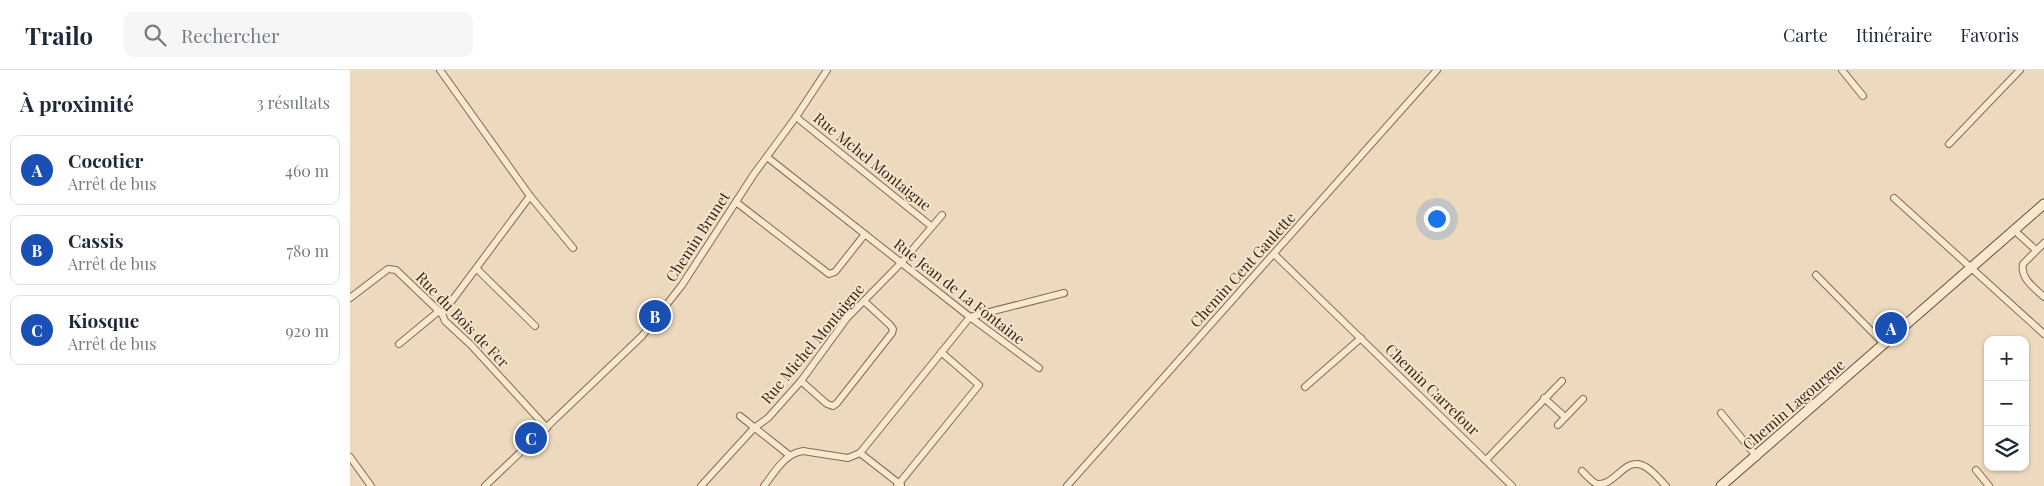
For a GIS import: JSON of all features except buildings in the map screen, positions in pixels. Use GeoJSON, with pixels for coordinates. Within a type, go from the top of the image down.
{"type":"FeatureCollection","features":[{"type":"Feature","properties":{"kind":"street"},"geometry":{"type":"LineString","coordinates":[[440,70],[530,196],[573,248]]}},
{"type":"Feature","properties":{"kind":"street","name":"Chemin Brunet"},"geometry":{"type":"LineString","coordinates":[[485,486],[642,336],[682,285],[767,156],[827,70]]}},
{"type":"Feature","properties":{"kind":"street","name":"Chemin Cent Gaulette"},"geometry":{"type":"LineString","coordinates":[[1067,486],[1437,70]]}},
{"type":"Feature","properties":{"kind":"street"},"geometry":{"type":"LineString","coordinates":[[1842,70],[1863,96]]}},
{"type":"Feature","properties":{"kind":"street"},"geometry":{"type":"LineString","coordinates":[[1949,144],[2020,70]]}},
{"type":"Feature","properties":{"kind":"street","name":"Rue Mchel Montaigne"},"geometry":{"type":"LineString","coordinates":[[796,117],[931,226]]}},
{"type":"Feature","properties":{"kind":"street","name":"Rue Jean de La Fontaine"},"geometry":{"type":"LineString","coordinates":[[767,156],[970,317],[1039,368]]}},
{"type":"Feature","properties":{"kind":"street"},"geometry":{"type":"LineString","coordinates":[[399,344],[441,313],[477,269],[530,196]]}},
{"type":"Feature","properties":{"kind":"street"},"geometry":{"type":"LineString","coordinates":[[1894,198],[2044,334]]}},
{"type":"Feature","properties":{"kind":"street"},"geometry":{"type":"LineString","coordinates":[[736,202],[829,274],[835,272],[865,234]]}},
{"type":"Feature","properties":{"kind":"street","name":"Chemin Lagourgue"},"geometry":{"type":"LineString","coordinates":[[1721,486],[2044,204]]}},
{"type":"Feature","properties":{"kind":"street","name":"Rue Michel Montaigne"},"geometry":{"type":"LineString","coordinates":[[701,486],[754,428],[768,418],[801,381],[847,318],[901,263],[942,215]]}},
{"type":"Feature","properties":{"kind":"street"},"geometry":{"type":"LineString","coordinates":[[2014,230],[2036,250]]}},
{"type":"Feature","properties":{"kind":"street"},"geometry":{"type":"LineString","coordinates":[[2044,243],[2023,264],[2022,272],[2025,278],[2044,297]]}},
{"type":"Feature","properties":{"kind":"street","name":"Chemin Carrefour"},"geometry":{"type":"LineString","coordinates":[[1274,254],[1512,486]]}},
{"type":"Feature","properties":{"kind":"street","name":"Rue du Bois de Fer"},"geometry":{"type":"LineString","coordinates":[[350,298],[384,272],[392,269],[400,273],[441,313],[445,321],[471,345],[547,428]]}},
{"type":"Feature","properties":{"kind":"street"},"geometry":{"type":"LineString","coordinates":[[477,269],[535,326]]}},
{"type":"Feature","properties":{"kind":"street"},"geometry":{"type":"LineString","coordinates":[[1816,275],[1884,344]]}},
{"type":"Feature","properties":{"kind":"street"},"geometry":{"type":"LineString","coordinates":[[764,486],[789,455],[803,451],[848,458],[860,454],[970,317],[1064,293]]}},
{"type":"Feature","properties":{"kind":"street"},"geometry":{"type":"LineString","coordinates":[[801,381],[828,404],[833,406],[838,403],[892,333],[893,329],[890,325],[864,301]]}},
{"type":"Feature","properties":{"kind":"street"},"geometry":{"type":"LineString","coordinates":[[1305,386],[1360,338]]}},
{"type":"Feature","properties":{"kind":"street"},"geometry":{"type":"LineString","coordinates":[[860,454],[899,485],[979,385],[941,352]]}},
{"type":"Feature","properties":{"kind":"street"},"geometry":{"type":"LineString","coordinates":[[1486,460],[1562,381]]}},
{"type":"Feature","properties":{"kind":"street"},"geometry":{"type":"LineString","coordinates":[[1544,398],[1564,417]]}},
{"type":"Feature","properties":{"kind":"street"},"geometry":{"type":"LineString","coordinates":[[1558,425],[1583,399]]}},
{"type":"Feature","properties":{"kind":"street"},"geometry":{"type":"LineString","coordinates":[[1721,413],[1757,456]]}},
{"type":"Feature","properties":{"kind":"street"},"geometry":{"type":"LineString","coordinates":[[740,416],[789,455]]}},
{"type":"Feature","properties":{"kind":"street"},"geometry":{"type":"LineString","coordinates":[[350,457],[372,486]]}},
{"type":"Feature","properties":{"kind":"street"},"geometry":{"type":"LineString","coordinates":[[1582,471],[1596,484],[1600,485],[1613,481],[1631,465],[1636,464],[1648,468],[1666,486]]}},
{"type":"Feature","properties":{"kind":"street"},"geometry":{"type":"LineString","coordinates":[[1976,470],[1989,486]]}},
{"type":"Feature","properties":{"kind":"place","name":"Cassis"},"geometry":{"type":"Point","coordinates":[655,316]}},
{"type":"Feature","properties":{"kind":"place","name":"Cocotier"},"geometry":{"type":"Point","coordinates":[1891,328]}},
{"type":"Feature","properties":{"kind":"place","name":"Kiosque"},"geometry":{"type":"Point","coordinates":[531,438]}}]}
